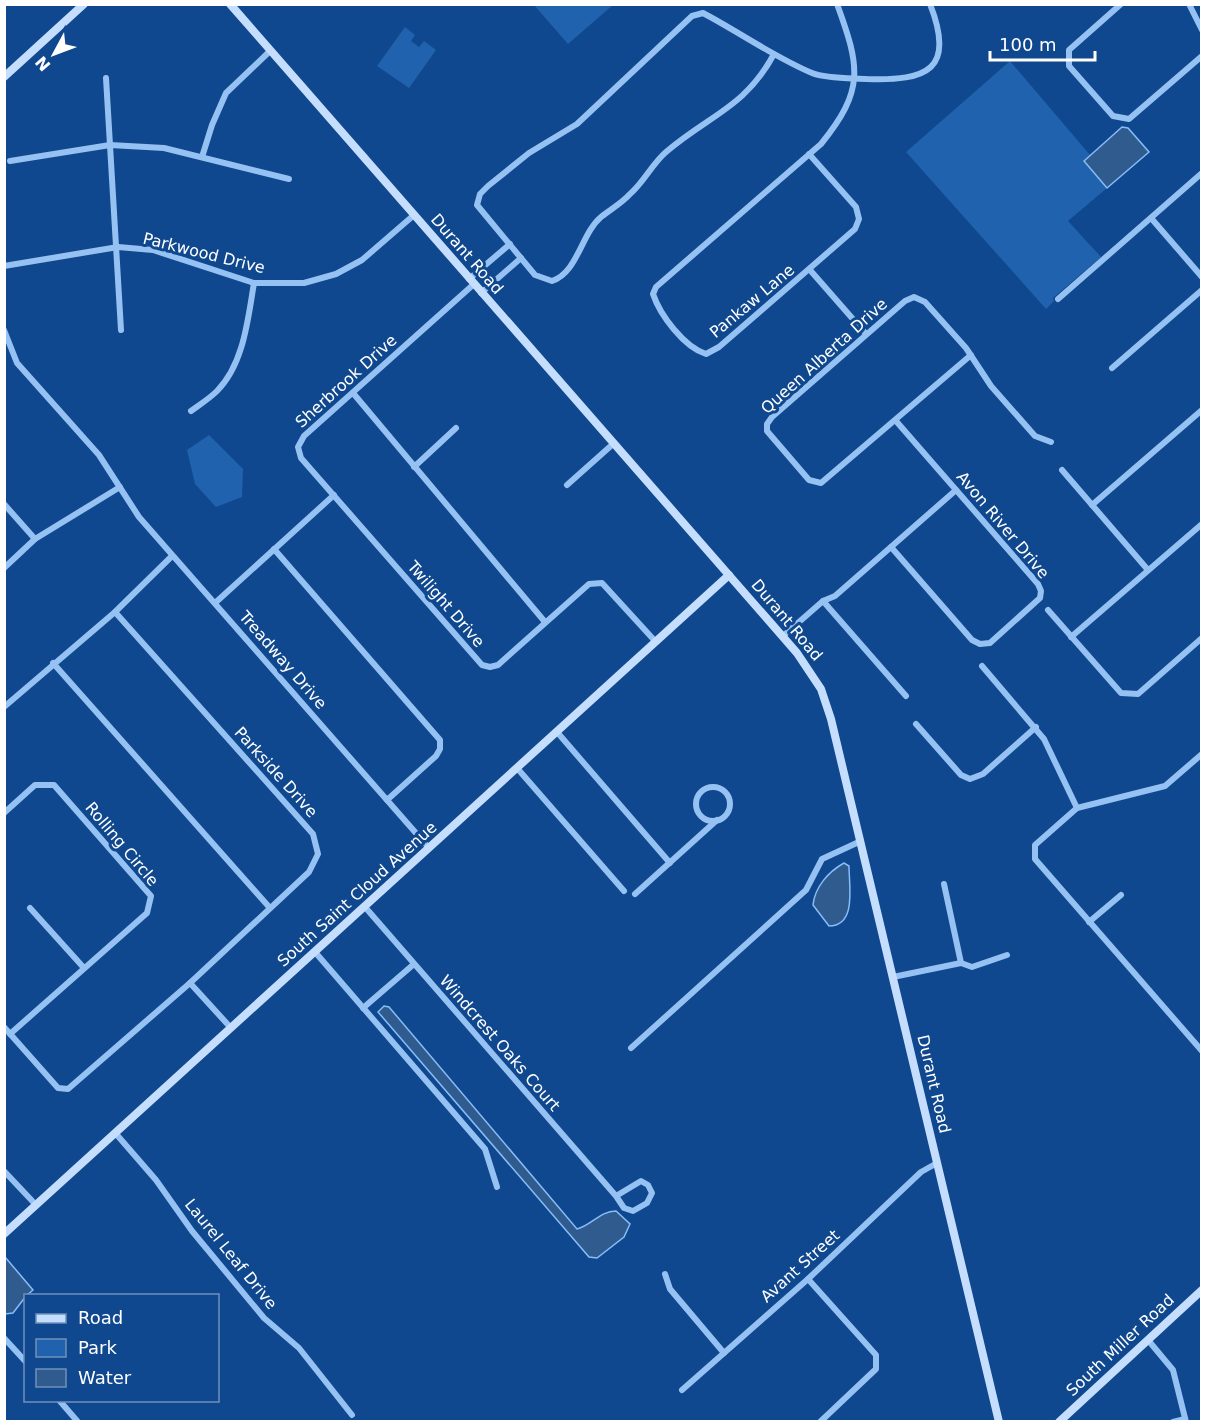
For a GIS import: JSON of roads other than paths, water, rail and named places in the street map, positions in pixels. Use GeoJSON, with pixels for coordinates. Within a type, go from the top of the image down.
{"type":"FeatureCollection","features":[{"type":"Feature","properties":{"kind":"street"},"geometry":{"type":"LineString","coordinates":[[4,77],[84,4]]}},
{"type":"Feature","properties":{"kind":"street","name":"Durant Road"},"geometry":{"type":"LineString","coordinates":[[230,4],[811,670],[824,697],[861,841],[999,1422]]}},
{"type":"Feature","properties":{"kind":"street","name":"Pankaw Lane"},"geometry":{"type":"LineString","coordinates":[[809,154],[856,207],[858,219],[855,229],[719,347],[706,354],[695,350],[657,308],[653,294],[665,279],[809,154],[839,122],[849,101],[855,78],[854,52],[837,4]]}},
{"type":"Feature","properties":{"kind":"street"},"geometry":{"type":"LineString","coordinates":[[774,54],[761,77],[744,96],[664,154],[631,194],[600,218],[584,237],[567,271],[557,279],[552,281],[536,275],[477,205],[480,194],[529,153],[577,123],[692,16],[703,13],[774,54],[815,74],[892,80],[915,77],[935,64],[940,54],[940,37],[930,4]]}},
{"type":"Feature","properties":{"kind":"street"},"geometry":{"type":"LineString","coordinates":[[1121,4],[1069,50],[1069,66],[1113,117],[1129,119],[1202,56]]}},
{"type":"Feature","properties":{"kind":"street"},"geometry":{"type":"LineString","coordinates":[[1189,4],[1202,30]]}},
{"type":"Feature","properties":{"kind":"street"},"geometry":{"type":"LineString","coordinates":[[202,157],[212,125],[226,93],[270,51]]}},
{"type":"Feature","properties":{"kind":"street"},"geometry":{"type":"LineString","coordinates":[[106,78],[118,247],[121,330]]}},
{"type":"Feature","properties":{"kind":"street"},"geometry":{"type":"LineString","coordinates":[[10,161],[110,145],[164,148],[289,179]]}},
{"type":"Feature","properties":{"kind":"street"},"geometry":{"type":"LineString","coordinates":[[1058,299],[1202,173]]}},
{"type":"Feature","properties":{"kind":"street","name":"Parkwood Drive"},"geometry":{"type":"LineString","coordinates":[[4,266],[118,247],[153,250],[254,283],[304,283],[336,274],[362,260],[414,215]]}},
{"type":"Feature","properties":{"kind":"street"},"geometry":{"type":"LineString","coordinates":[[1151,218],[1202,277]]}},
{"type":"Feature","properties":{"kind":"street","name":"Sherbrook Drive"},"geometry":{"type":"LineString","coordinates":[[334,495],[301,458],[298,447],[304,436],[353,393],[510,244]]}},
{"type":"Feature","properties":{"kind":"street"},"geometry":{"type":"LineString","coordinates":[[481,293],[521,258]]}},
{"type":"Feature","properties":{"kind":"street"},"geometry":{"type":"LineString","coordinates":[[810,270],[866,334]]}},
{"type":"Feature","properties":{"kind":"street"},"geometry":{"type":"LineString","coordinates":[[191,411],[218,390],[233,365],[245,339],[254,283]]}},
{"type":"Feature","properties":{"kind":"street"},"geometry":{"type":"LineString","coordinates":[[1112,368],[1202,290]]}},
{"type":"Feature","properties":{"kind":"street","name":"Queen Alberta Drive"},"geometry":{"type":"LineString","coordinates":[[971,355],[821,483],[809,480],[767,431],[766,424],[772,417],[905,301],[914,297],[920,298],[971,355],[991,386],[1035,436],[1051,442]]}},
{"type":"Feature","properties":{"kind":"street","name":"Treadway Drive"},"geometry":{"type":"LineString","coordinates":[[4,330],[8,346],[17,363],[99,455],[139,517],[429,848]]}},
{"type":"Feature","properties":{"kind":"street"},"geometry":{"type":"LineString","coordinates":[[353,393],[545,622]]}},
{"type":"Feature","properties":{"kind":"street"},"geometry":{"type":"LineString","coordinates":[[1092,505],[1202,410]]}},
{"type":"Feature","properties":{"kind":"street","name":"Avon River Drive"},"geometry":{"type":"LineString","coordinates":[[891,547],[972,640],[980,644],[990,643],[1035,605],[1041,591],[1038,584],[896,421]]}},
{"type":"Feature","properties":{"kind":"street"},"geometry":{"type":"LineString","coordinates":[[414,467],[456,428]]}},
{"type":"Feature","properties":{"kind":"street"},"geometry":{"type":"LineString","coordinates":[[567,485],[613,444]]}},
{"type":"Feature","properties":{"kind":"street"},"geometry":{"type":"LineString","coordinates":[[1062,470],[1148,570]]}},
{"type":"Feature","properties":{"kind":"street"},"geometry":{"type":"LineString","coordinates":[[4,568],[35,539],[120,487]]}},
{"type":"Feature","properties":{"kind":"street"},"geometry":{"type":"LineString","coordinates":[[783,636],[824,601],[835,596],[956,490]]}},
{"type":"Feature","properties":{"kind":"street"},"geometry":{"type":"LineString","coordinates":[[215,603],[334,495]]}},
{"type":"Feature","properties":{"kind":"street","name":"Twilight Drive"},"geometry":{"type":"LineString","coordinates":[[334,495],[482,665],[490,667],[498,664],[589,584],[602,583],[655,641]]}},
{"type":"Feature","properties":{"kind":"street"},"geometry":{"type":"LineString","coordinates":[[4,504],[35,539]]}},
{"type":"Feature","properties":{"kind":"street"},"geometry":{"type":"LineString","coordinates":[[1071,637],[1202,524]]}},
{"type":"Feature","properties":{"kind":"street"},"geometry":{"type":"LineString","coordinates":[[274,549],[440,740],[440,749],[436,756],[387,800]]}},
{"type":"Feature","properties":{"kind":"street"},"geometry":{"type":"LineString","coordinates":[[4,707],[115,612],[172,556]]}},
{"type":"Feature","properties":{"kind":"street","name":"South Saint Cloud Avenue"},"geometry":{"type":"LineString","coordinates":[[4,1234],[117,1135],[231,1028],[729,575]]}},
{"type":"Feature","properties":{"kind":"street"},"geometry":{"type":"LineString","coordinates":[[824,601],[906,696]]}},
{"type":"Feature","properties":{"kind":"street"},"geometry":{"type":"LineString","coordinates":[[1048,610],[1121,693],[1138,694],[1202,638]]}},
{"type":"Feature","properties":{"kind":"street","name":"Parkside Drive"},"geometry":{"type":"LineString","coordinates":[[4,1028],[58,1088],[68,1089],[190,983],[309,872],[318,854],[313,834],[115,612]]}},
{"type":"Feature","properties":{"kind":"street"},"geometry":{"type":"LineString","coordinates":[[53,663],[270,908]]}},
{"type":"Feature","properties":{"kind":"street"},"geometry":{"type":"LineString","coordinates":[[982,666],[1036,727],[1077,808]]}},
{"type":"Feature","properties":{"kind":"street"},"geometry":{"type":"LineString","coordinates":[[916,724],[961,775],[970,779],[979,777],[1036,727]]}},
{"type":"Feature","properties":{"kind":"street"},"geometry":{"type":"LineString","coordinates":[[557,732],[669,863]]}},
{"type":"Feature","properties":{"kind":"street"},"geometry":{"type":"LineString","coordinates":[[1202,754],[1165,786],[1077,808],[1035,845],[1035,859],[1202,1051]]}},
{"type":"Feature","properties":{"kind":"street"},"geometry":{"type":"LineString","coordinates":[[517,768],[624,891]]}},
{"type":"Feature","properties":{"kind":"street","name":"Rolling Circle"},"geometry":{"type":"LineString","coordinates":[[4,813],[35,785],[54,785],[151,896],[147,913],[10,1034]]}},
{"type":"Feature","properties":{"kind":"street"},"geometry":{"type":"LineString","coordinates":[[635,894],[728,812],[730,801],[720,788],[709,787],[697,798],[697,808],[703,817],[717,820]]}},
{"type":"Feature","properties":{"kind":"street"},"geometry":{"type":"LineString","coordinates":[[630,1048],[806,890],[822,859],[861,841]]}},
{"type":"Feature","properties":{"kind":"street"},"geometry":{"type":"LineString","coordinates":[[944,884],[961,963]]}},
{"type":"Feature","properties":{"kind":"street"},"geometry":{"type":"LineString","coordinates":[[1089,922],[1121,895]]}},
{"type":"Feature","properties":{"kind":"street","name":"Windcrest Oaks Court"},"geometry":{"type":"LineString","coordinates":[[365,907],[624,1208],[633,1211],[647,1203],[652,1193],[648,1185],[641,1181],[616,1196]]}},
{"type":"Feature","properties":{"kind":"street"},"geometry":{"type":"LineString","coordinates":[[30,908],[84,968]]}},
{"type":"Feature","properties":{"kind":"street"},"geometry":{"type":"LineString","coordinates":[[315,952],[485,1149],[497,1187]]}},
{"type":"Feature","properties":{"kind":"street"},"geometry":{"type":"LineString","coordinates":[[893,977],[961,963],[972,967],[1007,955]]}},
{"type":"Feature","properties":{"kind":"street"},"geometry":{"type":"LineString","coordinates":[[363,1008],[414,964]]}},
{"type":"Feature","properties":{"kind":"street"},"geometry":{"type":"LineString","coordinates":[[190,983],[231,1028]]}},
{"type":"Feature","properties":{"kind":"street","name":"Laurel Leaf Drive"},"geometry":{"type":"LineString","coordinates":[[117,1135],[156,1180],[192,1231],[264,1318],[299,1347],[352,1415]]}},
{"type":"Feature","properties":{"kind":"street","name":"Avant Street"},"geometry":{"type":"LineString","coordinates":[[682,1390],[808,1279],[921,1172],[937,1163]]}},
{"type":"Feature","properties":{"kind":"street"},"geometry":{"type":"LineString","coordinates":[[4,1171],[36,1205]]}},
{"type":"Feature","properties":{"kind":"street"},"geometry":{"type":"LineString","coordinates":[[665,1274],[670,1289],[724,1353]]}},
{"type":"Feature","properties":{"kind":"street"},"geometry":{"type":"LineString","coordinates":[[808,1279],[876,1355],[876,1369],[820,1422]]}},
{"type":"Feature","properties":{"kind":"street","name":"South Miller Road"},"geometry":{"type":"LineString","coordinates":[[1059,1422],[1202,1290]]}},
{"type":"Feature","properties":{"kind":"street"},"geometry":{"type":"LineString","coordinates":[[4,1338],[24,1360]]}},
{"type":"Feature","properties":{"kind":"street"},"geometry":{"type":"LineString","coordinates":[[1148,1340],[1173,1370],[1186,1420],[1173,1422]]}},
{"type":"Feature","properties":{"kind":"street"},"geometry":{"type":"LineString","coordinates":[[60,1402],[78,1422]]}},
{"type":"Feature","properties":{"kind":"water"},"geometry":{"type":"Polygon","coordinates":[[[1122,127],[1128,128],[1149,152],[1107,188],[1084,161],[1122,127]]]}},
{"type":"Feature","properties":{"kind":"water"},"geometry":{"type":"Polygon","coordinates":[[[844,863],[849,866],[850,904],[844,919],[838,924],[829,926],[813,905],[814,898],[823,881],[844,863]]]}},
{"type":"Feature","properties":{"kind":"water"},"geometry":{"type":"Polygon","coordinates":[[[384,1006],[389,1007],[577,1229],[605,1213],[616,1211],[630,1224],[624,1237],[597,1258],[589,1257],[378,1012],[384,1006]]]}},
{"type":"Feature","properties":{"kind":"water"},"geometry":{"type":"Polygon","coordinates":[[[5,1257],[33,1290],[24,1294],[24,1299],[13,1313],[5,1314],[5,1257]]]}}]}
